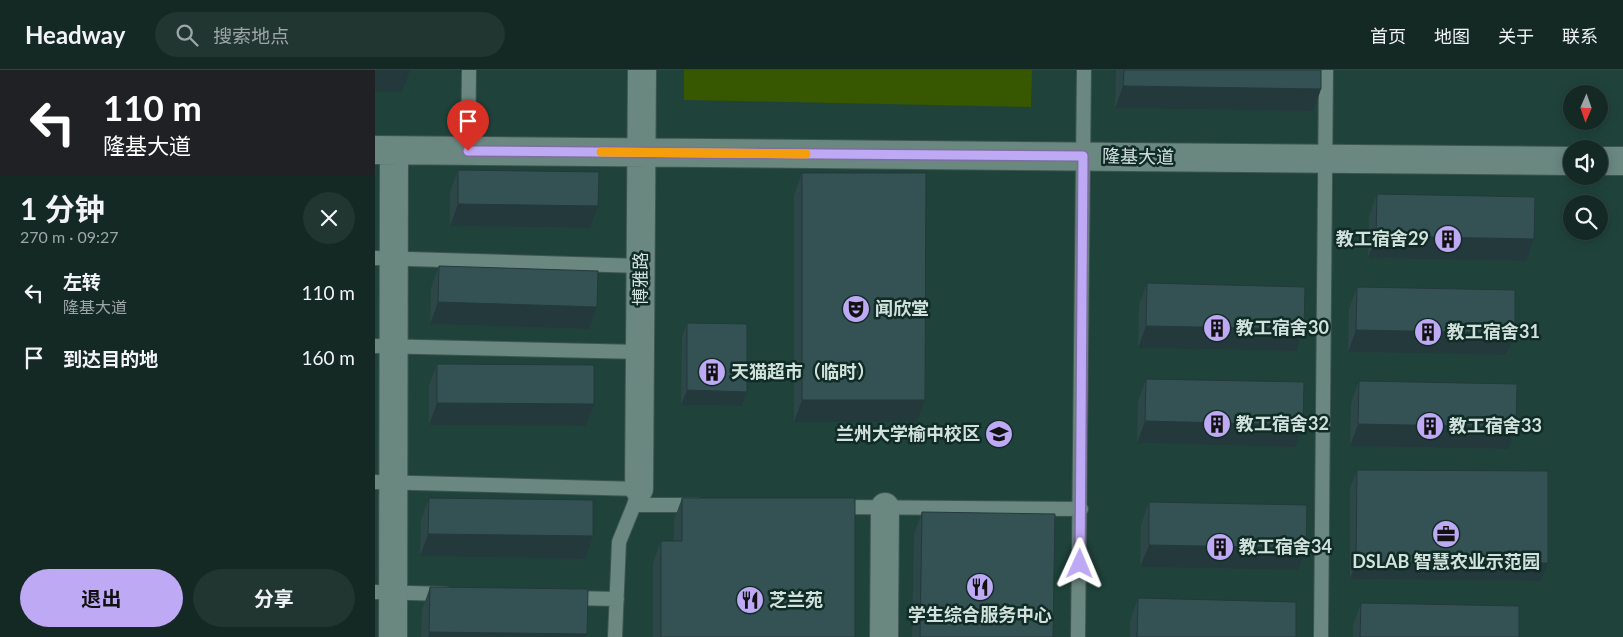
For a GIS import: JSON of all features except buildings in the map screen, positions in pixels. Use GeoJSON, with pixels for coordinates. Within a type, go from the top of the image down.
{"type":"FeatureCollection","features":[{"type":"Feature","properties":{"kind":"street","name":"博雅路"},"geometry":{"type":"LineString","coordinates":[[636,497],[641,352],[642,70]]}},
{"type":"Feature","properties":{"kind":"street","name":"隆基大道"},"geometry":{"type":"LineString","coordinates":[[385,151],[1563,161]]}},
{"type":"Feature","properties":{"kind":"street"},"geometry":{"type":"LineString","coordinates":[[385,151],[384,592],[393,637]]}},
{"type":"Feature","properties":{"kind":"street"},"geometry":{"type":"LineString","coordinates":[[1608,161],[1623,161]]}},
{"type":"Feature","properties":{"kind":"street"},"geometry":{"type":"LineString","coordinates":[[884,637],[885,507]]}},
{"type":"Feature","properties":{"kind":"lane"},"geometry":{"type":"LineString","coordinates":[[468,151],[469,70]]}},
{"type":"Feature","properties":{"kind":"lane"},"geometry":{"type":"LineString","coordinates":[[1078,637],[1081,509],[1084,70]]}},
{"type":"Feature","properties":{"kind":"lane"},"geometry":{"type":"LineString","coordinates":[[1321,637],[1326,70]]}},
{"type":"Feature","properties":{"kind":"lane"},"geometry":{"type":"LineString","coordinates":[[385,258],[641,266]]}},
{"type":"Feature","properties":{"kind":"lane"},"geometry":{"type":"LineString","coordinates":[[384,346],[641,352]]}},
{"type":"Feature","properties":{"kind":"lane"},"geometry":{"type":"LineString","coordinates":[[384,482],[636,497],[711,506]]}},
{"type":"Feature","properties":{"kind":"lane"},"geometry":{"type":"LineString","coordinates":[[615,637],[619,542],[636,497]]}},
{"type":"Feature","properties":{"kind":"lane"},"geometry":{"type":"LineString","coordinates":[[827,507],[1081,509]]}},
{"type":"Feature","properties":{"kind":"lane"},"geometry":{"type":"LineString","coordinates":[[384,592],[461,594]]}},
{"type":"Feature","properties":{"kind":"lane"},"geometry":{"type":"LineString","coordinates":[[559,598],[617,599]]}},
{"type":"Feature","properties":{"kind":"shaded area","name":"兰州大学榆中校区"},"geometry":{"type":"Polygon","coordinates":[[[375,70],[1623,70],[1623,637],[375,637],[375,70]]]}},
{"type":"Feature","properties":{"kind":"green space"},"geometry":{"type":"Polygon","coordinates":[[[684,70],[1032,70],[1031,107],[684,100],[684,70]]]}},
{"type":"Feature","properties":{"kind":"slow traffic"},"geometry":{"type":"LineString","coordinates":[[601,152],[806,154]]}},
{"type":"Feature","properties":{"kind":"place","name":"教工宿舍29"},"geometry":{"type":"Point","coordinates":[1448,239]}},
{"type":"Feature","properties":{"kind":"place","name":"闻欣堂"},"geometry":{"type":"Point","coordinates":[856,309]}},
{"type":"Feature","properties":{"kind":"place","name":"教工宿舍30"},"geometry":{"type":"Point","coordinates":[1217,328]}},
{"type":"Feature","properties":{"kind":"place","name":"教工宿舍31"},"geometry":{"type":"Point","coordinates":[1428,332]}},
{"type":"Feature","properties":{"kind":"place","name":"天猫超市（临时）"},"geometry":{"type":"Point","coordinates":[712,372]}},
{"type":"Feature","properties":{"kind":"place","name":"教工宿舍32"},"geometry":{"type":"Point","coordinates":[1217,424]}},
{"type":"Feature","properties":{"kind":"place","name":"教工宿舍33"},"geometry":{"type":"Point","coordinates":[1430,426]}},
{"type":"Feature","properties":{"kind":"place","name":"兰州大学榆中校区"},"geometry":{"type":"Point","coordinates":[999,434]}},
{"type":"Feature","properties":{"kind":"place","name":"DSLAB 智慧农业示范园"},"geometry":{"type":"Point","coordinates":[1446,534]}},
{"type":"Feature","properties":{"kind":"place","name":"教工宿舍34"},"geometry":{"type":"Point","coordinates":[1220,547]}},
{"type":"Feature","properties":{"kind":"place","name":"学生综合服务中心"},"geometry":{"type":"Point","coordinates":[980,587]}},
{"type":"Feature","properties":{"kind":"place","name":"芝兰苑"},"geometry":{"type":"Point","coordinates":[750,600]}},
{"type":"Feature","properties":{"kind":"route"},"geometry":{"type":"LineString","coordinates":[[468,151],[1083,156],[1080,564]]}}]}
